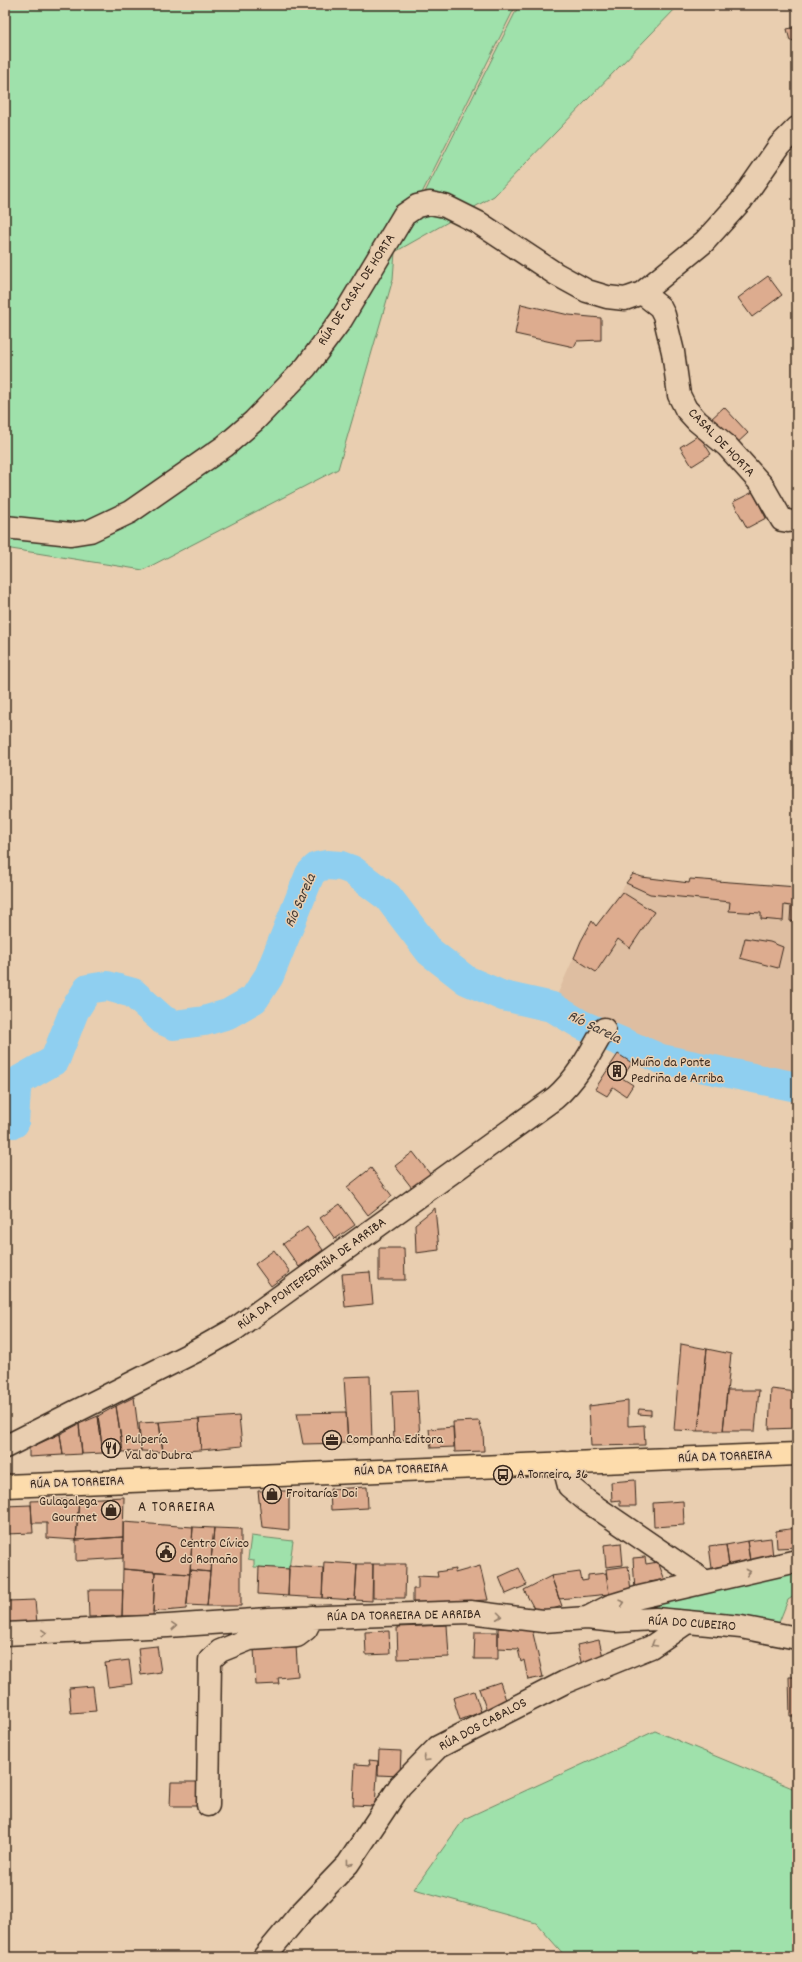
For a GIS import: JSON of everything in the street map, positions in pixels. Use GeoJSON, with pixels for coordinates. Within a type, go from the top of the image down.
{"type":"FeatureCollection","features":[{"type":"Feature","properties":{"kind":"main road","name":"RÚA DA TORREIRA"},"geometry":{"type":"LineString","coordinates":[[5,1486],[797,1454]]}},
{"type":"Feature","properties":{"kind":"street"},"geometry":{"type":"LineString","coordinates":[[642,293],[704,242],[741,201],[780,145],[797,128]]}},
{"type":"Feature","properties":{"kind":"street","name":"RÚA DE CASAL DE HORTA"},"geometry":{"type":"LineString","coordinates":[[5,527],[71,534],[90,531],[130,512],[226,446],[254,421],[306,367],[341,320],[404,215],[417,206],[430,203],[445,206],[472,220],[556,274],[587,291],[607,297],[625,299],[642,293]]}},
{"type":"Feature","properties":{"kind":"street","name":"CASAL DE HORTA"},"geometry":{"type":"LineString","coordinates":[[642,293],[660,307],[664,315],[673,352],[679,395],[686,409],[697,421],[727,446],[762,485],[782,520],[788,522]]}},
{"type":"Feature","properties":{"kind":"street","name":"RÚA DA PONTEPEDRIÑA DE ARRIBA"},"geometry":{"type":"LineString","coordinates":[[5,1447],[196,1351],[235,1329],[445,1179],[567,1087],[588,1058],[604,1029]]}},
{"type":"Feature","properties":{"kind":"street"},"geometry":{"type":"LineString","coordinates":[[563,1463],[568,1486],[587,1501],[704,1581]]}},
{"type":"Feature","properties":{"kind":"street","name":"RÚA DA TORREIRA DE ARRIBA"},"geometry":{"type":"LineString","coordinates":[[5,1634],[312,1617],[470,1612],[543,1621],[587,1618],[610,1606],[704,1581],[797,1561]]}},
{"type":"Feature","properties":{"kind":"street","name":"RÚA DA TORREIRA DE ARRIBA"},"geometry":{"type":"LineString","coordinates":[[208,1805],[210,1660],[220,1651],[250,1639],[297,1636],[306,1629],[312,1617]]}},
{"type":"Feature","properties":{"kind":"street","name":"RÚA DO CUBEIRO"},"geometry":{"type":"LineString","coordinates":[[587,1618],[615,1621],[656,1619],[741,1627],[797,1638]]}},
{"type":"Feature","properties":{"kind":"street","name":"RÚA DOS CABALOS"},"geometry":{"type":"LineString","coordinates":[[264,1957],[299,1915],[348,1864],[400,1786],[438,1747],[565,1682],[651,1647],[686,1623]]}},
{"type":"Feature","properties":{"kind":"shaded area"},"geometry":{"type":"Polygon","coordinates":[[[633,874],[642,877],[689,883],[690,879],[797,887],[797,1081],[709,1065],[670,1055],[588,1022],[554,1002],[581,941],[592,921],[596,925],[633,874]]]}},
{"type":"Feature","properties":{"kind":"green space"},"geometry":{"type":"Polygon","coordinates":[[[5,5],[516,5],[385,267],[395,252],[393,279],[338,469],[143,570],[5,548],[5,5]]]}},
{"type":"Feature","properties":{"kind":"green space"},"geometry":{"type":"Polygon","coordinates":[[[519,5],[679,5],[494,196],[395,252],[519,5]]]}},
{"type":"Feature","properties":{"kind":"green space"},"geometry":{"type":"Polygon","coordinates":[[[251,1536],[293,1541],[289,1569],[254,1567],[254,1560],[248,1559],[251,1536]]]}},
{"type":"Feature","properties":{"kind":"green space"},"geometry":{"type":"Polygon","coordinates":[[[797,1573],[797,1594],[788,1600],[778,1625],[624,1611],[717,1589],[797,1573]]]}},
{"type":"Feature","properties":{"kind":"green space"},"geometry":{"type":"Polygon","coordinates":[[[655,1731],[797,1790],[797,1957],[566,1957],[536,1923],[414,1889],[464,1819],[655,1731]]]}},
{"type":"Feature","properties":{"kind":"building"},"geometry":{"type":"Polygon","coordinates":[[[797,27],[797,40],[790,41],[787,29],[797,27]]]}},
{"type":"Feature","properties":{"kind":"building"},"geometry":{"type":"Polygon","coordinates":[[[768,276],[782,295],[752,317],[738,298],[768,276]]]}},
{"type":"Feature","properties":{"kind":"building"},"geometry":{"type":"Polygon","coordinates":[[[521,304],[569,315],[601,318],[601,340],[577,341],[574,347],[515,334],[521,304]]]}},
{"type":"Feature","properties":{"kind":"building"},"geometry":{"type":"Polygon","coordinates":[[[724,407],[748,433],[734,446],[710,420],[724,407]]]}},
{"type":"Feature","properties":{"kind":"building"},"geometry":{"type":"Polygon","coordinates":[[[699,435],[711,454],[692,466],[680,447],[699,435]]]}},
{"type":"Feature","properties":{"kind":"building"},"geometry":{"type":"Polygon","coordinates":[[[753,492],[766,518],[747,528],[733,502],[753,492]]]}},
{"type":"Feature","properties":{"kind":"building"},"geometry":{"type":"Polygon","coordinates":[[[633,874],[642,877],[689,883],[690,879],[797,887],[797,922],[790,921],[791,906],[784,905],[783,921],[761,919],[761,913],[729,911],[730,902],[650,894],[626,883],[633,874]]]}},
{"type":"Feature","properties":{"kind":"building"},"geometry":{"type":"Polygon","coordinates":[[[622,892],[654,912],[630,948],[618,939],[596,972],[574,958],[592,921],[596,926],[622,892]]]}},
{"type":"Feature","properties":{"kind":"building"},"geometry":{"type":"Polygon","coordinates":[[[745,938],[770,942],[783,947],[778,968],[740,958],[745,938]]]}},
{"type":"Feature","properties":{"kind":"building","name":"Muíño da Ponte Pedriña de Arriba"},"geometry":{"type":"Polygon","coordinates":[[[618,1054],[632,1063],[622,1078],[633,1085],[626,1096],[613,1087],[607,1096],[595,1089],[618,1054]]]}},
{"type":"Feature","properties":{"kind":"building"},"geometry":{"type":"Polygon","coordinates":[[[413,1152],[430,1174],[412,1188],[395,1166],[413,1152]]]}},
{"type":"Feature","properties":{"kind":"building"},"geometry":{"type":"Polygon","coordinates":[[[371,1168],[392,1196],[368,1215],[347,1187],[371,1168]]]}},
{"type":"Feature","properties":{"kind":"building"},"geometry":{"type":"Polygon","coordinates":[[[340,1204],[355,1225],[335,1239],[320,1218],[340,1204]]]}},
{"type":"Feature","properties":{"kind":"building"},"geometry":{"type":"Polygon","coordinates":[[[435,1208],[439,1250],[416,1253],[415,1224],[435,1208]]]}},
{"type":"Feature","properties":{"kind":"building"},"geometry":{"type":"Polygon","coordinates":[[[307,1227],[323,1250],[299,1267],[283,1244],[307,1227]]]}},
{"type":"Feature","properties":{"kind":"building"},"geometry":{"type":"Polygon","coordinates":[[[379,1248],[404,1248],[405,1280],[379,1280],[379,1248]]]}},
{"type":"Feature","properties":{"kind":"building"},"geometry":{"type":"Polygon","coordinates":[[[274,1250],[290,1272],[271,1286],[255,1264],[274,1250]]]}},
{"type":"Feature","properties":{"kind":"building"},"geometry":{"type":"Polygon","coordinates":[[[370,1272],[373,1304],[345,1307],[342,1274],[370,1272]]]}},
{"type":"Feature","properties":{"kind":"building"},"geometry":{"type":"Polygon","coordinates":[[[681,1344],[707,1349],[698,1431],[674,1430],[681,1344]]]}},
{"type":"Feature","properties":{"kind":"building"},"geometry":{"type":"Polygon","coordinates":[[[707,1349],[731,1354],[723,1431],[698,1431],[707,1349]]]}},
{"type":"Feature","properties":{"kind":"building"},"geometry":{"type":"Polygon","coordinates":[[[370,1376],[372,1442],[348,1443],[344,1377],[370,1376]]]}},
{"type":"Feature","properties":{"kind":"building"},"geometry":{"type":"Polygon","coordinates":[[[771,1389],[797,1392],[797,1428],[769,1429],[771,1389]]]}},
{"type":"Feature","properties":{"kind":"building"},"geometry":{"type":"Polygon","coordinates":[[[417,1390],[420,1439],[394,1440],[392,1391],[417,1390]]]}},
{"type":"Feature","properties":{"kind":"building"},"geometry":{"type":"Polygon","coordinates":[[[727,1390],[759,1390],[755,1431],[723,1431],[727,1390]]]}},
{"type":"Feature","properties":{"kind":"building"},"geometry":{"type":"Polygon","coordinates":[[[134,1397],[141,1451],[123,1452],[116,1406],[134,1397]]]}},
{"type":"Feature","properties":{"kind":"building"},"geometry":{"type":"Polygon","coordinates":[[[628,1401],[628,1426],[644,1425],[645,1445],[591,1446],[589,1406],[628,1401]]]}},
{"type":"Feature","properties":{"kind":"building"},"geometry":{"type":"Polygon","coordinates":[[[116,1406],[123,1452],[103,1453],[98,1416],[116,1406]]]}},
{"type":"Feature","properties":{"kind":"building"},"geometry":{"type":"Polygon","coordinates":[[[639,1409],[651,1410],[651,1415],[638,1414],[639,1409]]]}},
{"type":"Feature","properties":{"kind":"building"},"geometry":{"type":"Polygon","coordinates":[[[346,1412],[348,1443],[303,1444],[297,1413],[346,1412]]]}},
{"type":"Feature","properties":{"kind":"building"},"geometry":{"type":"Polygon","coordinates":[[[98,1416],[103,1453],[82,1454],[79,1424],[98,1416]]]}},
{"type":"Feature","properties":{"kind":"building"},"geometry":{"type":"Polygon","coordinates":[[[239,1416],[242,1446],[201,1450],[199,1419],[239,1416]]]}},
{"type":"Feature","properties":{"kind":"building"},"geometry":{"type":"Polygon","coordinates":[[[199,1419],[201,1450],[163,1452],[159,1422],[199,1419]]]}},
{"type":"Feature","properties":{"kind":"building"},"geometry":{"type":"Polygon","coordinates":[[[479,1421],[483,1433],[484,1451],[455,1452],[453,1422],[479,1421]]]}},
{"type":"Feature","properties":{"kind":"building"},"geometry":{"type":"Polygon","coordinates":[[[159,1422],[163,1452],[141,1451],[139,1423],[159,1422]]]}},
{"type":"Feature","properties":{"kind":"building"},"geometry":{"type":"Polygon","coordinates":[[[79,1424],[82,1454],[63,1455],[60,1434],[79,1424]]]}},
{"type":"Feature","properties":{"kind":"building"},"geometry":{"type":"Polygon","coordinates":[[[453,1427],[454,1447],[431,1448],[429,1429],[453,1427]]]}},
{"type":"Feature","properties":{"kind":"building"},"geometry":{"type":"Polygon","coordinates":[[[60,1434],[63,1455],[29,1457],[29,1448],[60,1434]]]}},
{"type":"Feature","properties":{"kind":"building"},"geometry":{"type":"Polygon","coordinates":[[[635,1480],[636,1506],[620,1506],[620,1500],[612,1501],[611,1482],[635,1480]]]}},
{"type":"Feature","properties":{"kind":"building"},"geometry":{"type":"Polygon","coordinates":[[[367,1487],[368,1508],[331,1510],[330,1489],[367,1487]]]}},
{"type":"Feature","properties":{"kind":"building"},"geometry":{"type":"Polygon","coordinates":[[[258,1491],[289,1491],[289,1530],[262,1527],[258,1491]]]}},
{"type":"Feature","properties":{"kind":"building"},"geometry":{"type":"Polygon","coordinates":[[[124,1497],[123,1537],[76,1540],[79,1499],[124,1497]]]}},
{"type":"Feature","properties":{"kind":"building"},"geometry":{"type":"Polygon","coordinates":[[[79,1499],[76,1540],[47,1538],[47,1523],[32,1523],[31,1501],[79,1499]]]}},
{"type":"Feature","properties":{"kind":"building"},"geometry":{"type":"Polygon","coordinates":[[[683,1501],[684,1525],[654,1527],[653,1503],[683,1501]]]}},
{"type":"Feature","properties":{"kind":"building"},"geometry":{"type":"Polygon","coordinates":[[[31,1505],[33,1533],[5,1534],[5,1506],[31,1505]]]}},
{"type":"Feature","properties":{"kind":"building"},"geometry":{"type":"Polygon","coordinates":[[[123,1522],[193,1527],[190,1574],[123,1569],[123,1522]]]}},
{"type":"Feature","properties":{"kind":"building"},"geometry":{"type":"Polygon","coordinates":[[[193,1527],[214,1528],[210,1572],[190,1570],[193,1527]]]}},
{"type":"Feature","properties":{"kind":"building"},"geometry":{"type":"Polygon","coordinates":[[[214,1528],[241,1529],[241,1606],[207,1606],[214,1528]]]}},
{"type":"Feature","properties":{"kind":"building"},"geometry":{"type":"Polygon","coordinates":[[[796,1528],[797,1547],[777,1548],[776,1531],[796,1528]]]}},
{"type":"Feature","properties":{"kind":"building"},"geometry":{"type":"Polygon","coordinates":[[[123,1537],[123,1558],[76,1561],[76,1540],[123,1537]]]}},
{"type":"Feature","properties":{"kind":"building"},"geometry":{"type":"Polygon","coordinates":[[[771,1538],[773,1557],[750,1561],[747,1541],[771,1538]]]}},
{"type":"Feature","properties":{"kind":"building"},"geometry":{"type":"Polygon","coordinates":[[[747,1541],[750,1561],[729,1565],[726,1545],[747,1541]]]}},
{"type":"Feature","properties":{"kind":"building"},"geometry":{"type":"Polygon","coordinates":[[[621,1543],[623,1565],[606,1567],[604,1545],[621,1543]]]}},
{"type":"Feature","properties":{"kind":"building"},"geometry":{"type":"Polygon","coordinates":[[[726,1545],[729,1565],[712,1568],[709,1546],[726,1545]]]}},
{"type":"Feature","properties":{"kind":"building"},"geometry":{"type":"Polygon","coordinates":[[[645,1557],[646,1564],[658,1562],[665,1580],[648,1582],[648,1587],[635,1591],[633,1558],[645,1557]]]}},
{"type":"Feature","properties":{"kind":"building"},"geometry":{"type":"Polygon","coordinates":[[[324,1562],[357,1564],[355,1600],[322,1598],[324,1562]]]}},
{"type":"Feature","properties":{"kind":"building"},"geometry":{"type":"Polygon","coordinates":[[[357,1564],[373,1564],[372,1601],[355,1600],[357,1564]]]}},
{"type":"Feature","properties":{"kind":"building"},"geometry":{"type":"Polygon","coordinates":[[[373,1564],[406,1564],[405,1598],[373,1598],[373,1564]]]}},
{"type":"Feature","properties":{"kind":"building"},"geometry":{"type":"Polygon","coordinates":[[[289,1566],[323,1568],[322,1598],[288,1596],[289,1566]]]}},
{"type":"Feature","properties":{"kind":"building"},"geometry":{"type":"Polygon","coordinates":[[[480,1566],[488,1600],[413,1603],[413,1589],[418,1589],[418,1576],[438,1577],[437,1572],[456,1569],[455,1573],[480,1566]]]}},
{"type":"Feature","properties":{"kind":"building"},"geometry":{"type":"Polygon","coordinates":[[[628,1566],[631,1591],[609,1594],[606,1569],[628,1566]]]}},
{"type":"Feature","properties":{"kind":"building"},"geometry":{"type":"Polygon","coordinates":[[[259,1567],[289,1569],[288,1596],[258,1594],[259,1567]]]}},
{"type":"Feature","properties":{"kind":"building"},"geometry":{"type":"Polygon","coordinates":[[[519,1568],[527,1585],[506,1594],[499,1577],[519,1568]]]}},
{"type":"Feature","properties":{"kind":"building"},"geometry":{"type":"Polygon","coordinates":[[[123,1569],[155,1572],[153,1616],[122,1616],[123,1569]]]}},
{"type":"Feature","properties":{"kind":"building"},"geometry":{"type":"Polygon","coordinates":[[[190,1570],[210,1572],[207,1606],[187,1605],[190,1570]]]}},
{"type":"Feature","properties":{"kind":"building"},"geometry":{"type":"Polygon","coordinates":[[[155,1572],[190,1574],[186,1609],[153,1612],[155,1572]]]}},
{"type":"Feature","properties":{"kind":"building"},"geometry":{"type":"Polygon","coordinates":[[[580,1572],[582,1581],[588,1580],[588,1575],[606,1573],[609,1594],[559,1599],[551,1576],[580,1572]]]}},
{"type":"Feature","properties":{"kind":"building"},"geometry":{"type":"Polygon","coordinates":[[[551,1576],[562,1606],[537,1614],[524,1590],[551,1576]]]}},
{"type":"Feature","properties":{"kind":"building"},"geometry":{"type":"Polygon","coordinates":[[[88,1590],[123,1590],[122,1616],[89,1617],[88,1590]]]}},
{"type":"Feature","properties":{"kind":"building"},"geometry":{"type":"Polygon","coordinates":[[[5,1595],[7,1601],[35,1600],[37,1624],[5,1625],[5,1595]]]}},
{"type":"Feature","properties":{"kind":"building"},"geometry":{"type":"Polygon","coordinates":[[[447,1625],[449,1657],[398,1659],[397,1627],[447,1625]]]}},
{"type":"Feature","properties":{"kind":"building"},"geometry":{"type":"Polygon","coordinates":[[[498,1628],[532,1629],[543,1677],[528,1680],[524,1660],[521,1662],[518,1649],[498,1648],[498,1628]]]}},
{"type":"Feature","properties":{"kind":"building"},"geometry":{"type":"Polygon","coordinates":[[[389,1631],[390,1654],[366,1655],[365,1632],[389,1631]]]}},
{"type":"Feature","properties":{"kind":"building"},"geometry":{"type":"Polygon","coordinates":[[[475,1632],[498,1632],[498,1659],[474,1659],[475,1632]]]}},
{"type":"Feature","properties":{"kind":"building"},"geometry":{"type":"Polygon","coordinates":[[[599,1640],[604,1661],[582,1666],[577,1645],[599,1640]]]}},
{"type":"Feature","properties":{"kind":"building"},"geometry":{"type":"Polygon","coordinates":[[[157,1646],[161,1672],[141,1675],[138,1648],[157,1646]]]}},
{"type":"Feature","properties":{"kind":"building"},"geometry":{"type":"Polygon","coordinates":[[[296,1646],[298,1676],[278,1678],[279,1684],[256,1685],[254,1648],[296,1646]]]}},
{"type":"Feature","properties":{"kind":"building"},"geometry":{"type":"Polygon","coordinates":[[[129,1660],[132,1684],[108,1687],[105,1663],[129,1660]]]}},
{"type":"Feature","properties":{"kind":"building"},"geometry":{"type":"Polygon","coordinates":[[[789,1677],[797,1677],[797,1716],[790,1716],[789,1677]]]}},
{"type":"Feature","properties":{"kind":"building"},"geometry":{"type":"Polygon","coordinates":[[[500,1682],[507,1703],[487,1711],[479,1689],[500,1682]]]}},
{"type":"Feature","properties":{"kind":"building"},"geometry":{"type":"Polygon","coordinates":[[[93,1686],[96,1711],[71,1713],[69,1688],[93,1686]]]}},
{"type":"Feature","properties":{"kind":"building"},"geometry":{"type":"Polygon","coordinates":[[[474,1691],[481,1712],[460,1720],[453,1698],[474,1691]]]}},
{"type":"Feature","properties":{"kind":"building"},"geometry":{"type":"Polygon","coordinates":[[[379,1750],[401,1751],[400,1776],[378,1775],[379,1750]]]}},
{"type":"Feature","properties":{"kind":"building"},"geometry":{"type":"Polygon","coordinates":[[[369,1760],[378,1761],[375,1806],[353,1805],[355,1764],[370,1765],[369,1760]]]}},
{"type":"Feature","properties":{"kind":"building"},"geometry":{"type":"Polygon","coordinates":[[[171,1782],[197,1782],[197,1806],[170,1806],[171,1782]]]}},
{"type":"Feature","properties":{"kind":"waterway","name":"Río Sarela"},"geometry":{"type":"LineString","coordinates":[[5,1122],[14,1123],[16,1089],[20,1080],[55,1060],[74,1011],[88,989],[107,986],[133,993],[163,1020],[174,1025],[204,1021],[228,1014],[254,999],[269,976],[310,874],[317,867],[327,865],[341,866],[352,870],[388,897],[430,952],[466,980],[503,996],[552,1007],[582,1025],[661,1059],[797,1087]]}},
{"type":"Feature","properties":{"kind":"place","name":"Muíño da Ponte Pedriña de Arriba"},"geometry":{"type":"Point","coordinates":[617,1071]}},
{"type":"Feature","properties":{"kind":"place","name":"Companha Editora"},"geometry":{"type":"Point","coordinates":[332,1440]}},
{"type":"Feature","properties":{"kind":"place","name":"Pulpería Val do Dubra"},"geometry":{"type":"Point","coordinates":[111,1448]}},
{"type":"Feature","properties":{"kind":"place","name":"A Torreira, 36"},"geometry":{"type":"Point","coordinates":[503,1475]}},
{"type":"Feature","properties":{"kind":"place","name":"Froitarías Doi"},"geometry":{"type":"Point","coordinates":[272,1494]}},
{"type":"Feature","properties":{"kind":"place","name":"Gulagalega Gourmet"},"geometry":{"type":"Point","coordinates":[111,1510]}},
{"type":"Feature","properties":{"kind":"place","name":"Centro Cívico do Romaño"},"geometry":{"type":"Point","coordinates":[166,1552]}},
{"type":"Feature","properties":{"kind":"district","name":"A TORREIRA"},"geometry":{"type":"Point","coordinates":[177,1508]}}]}
